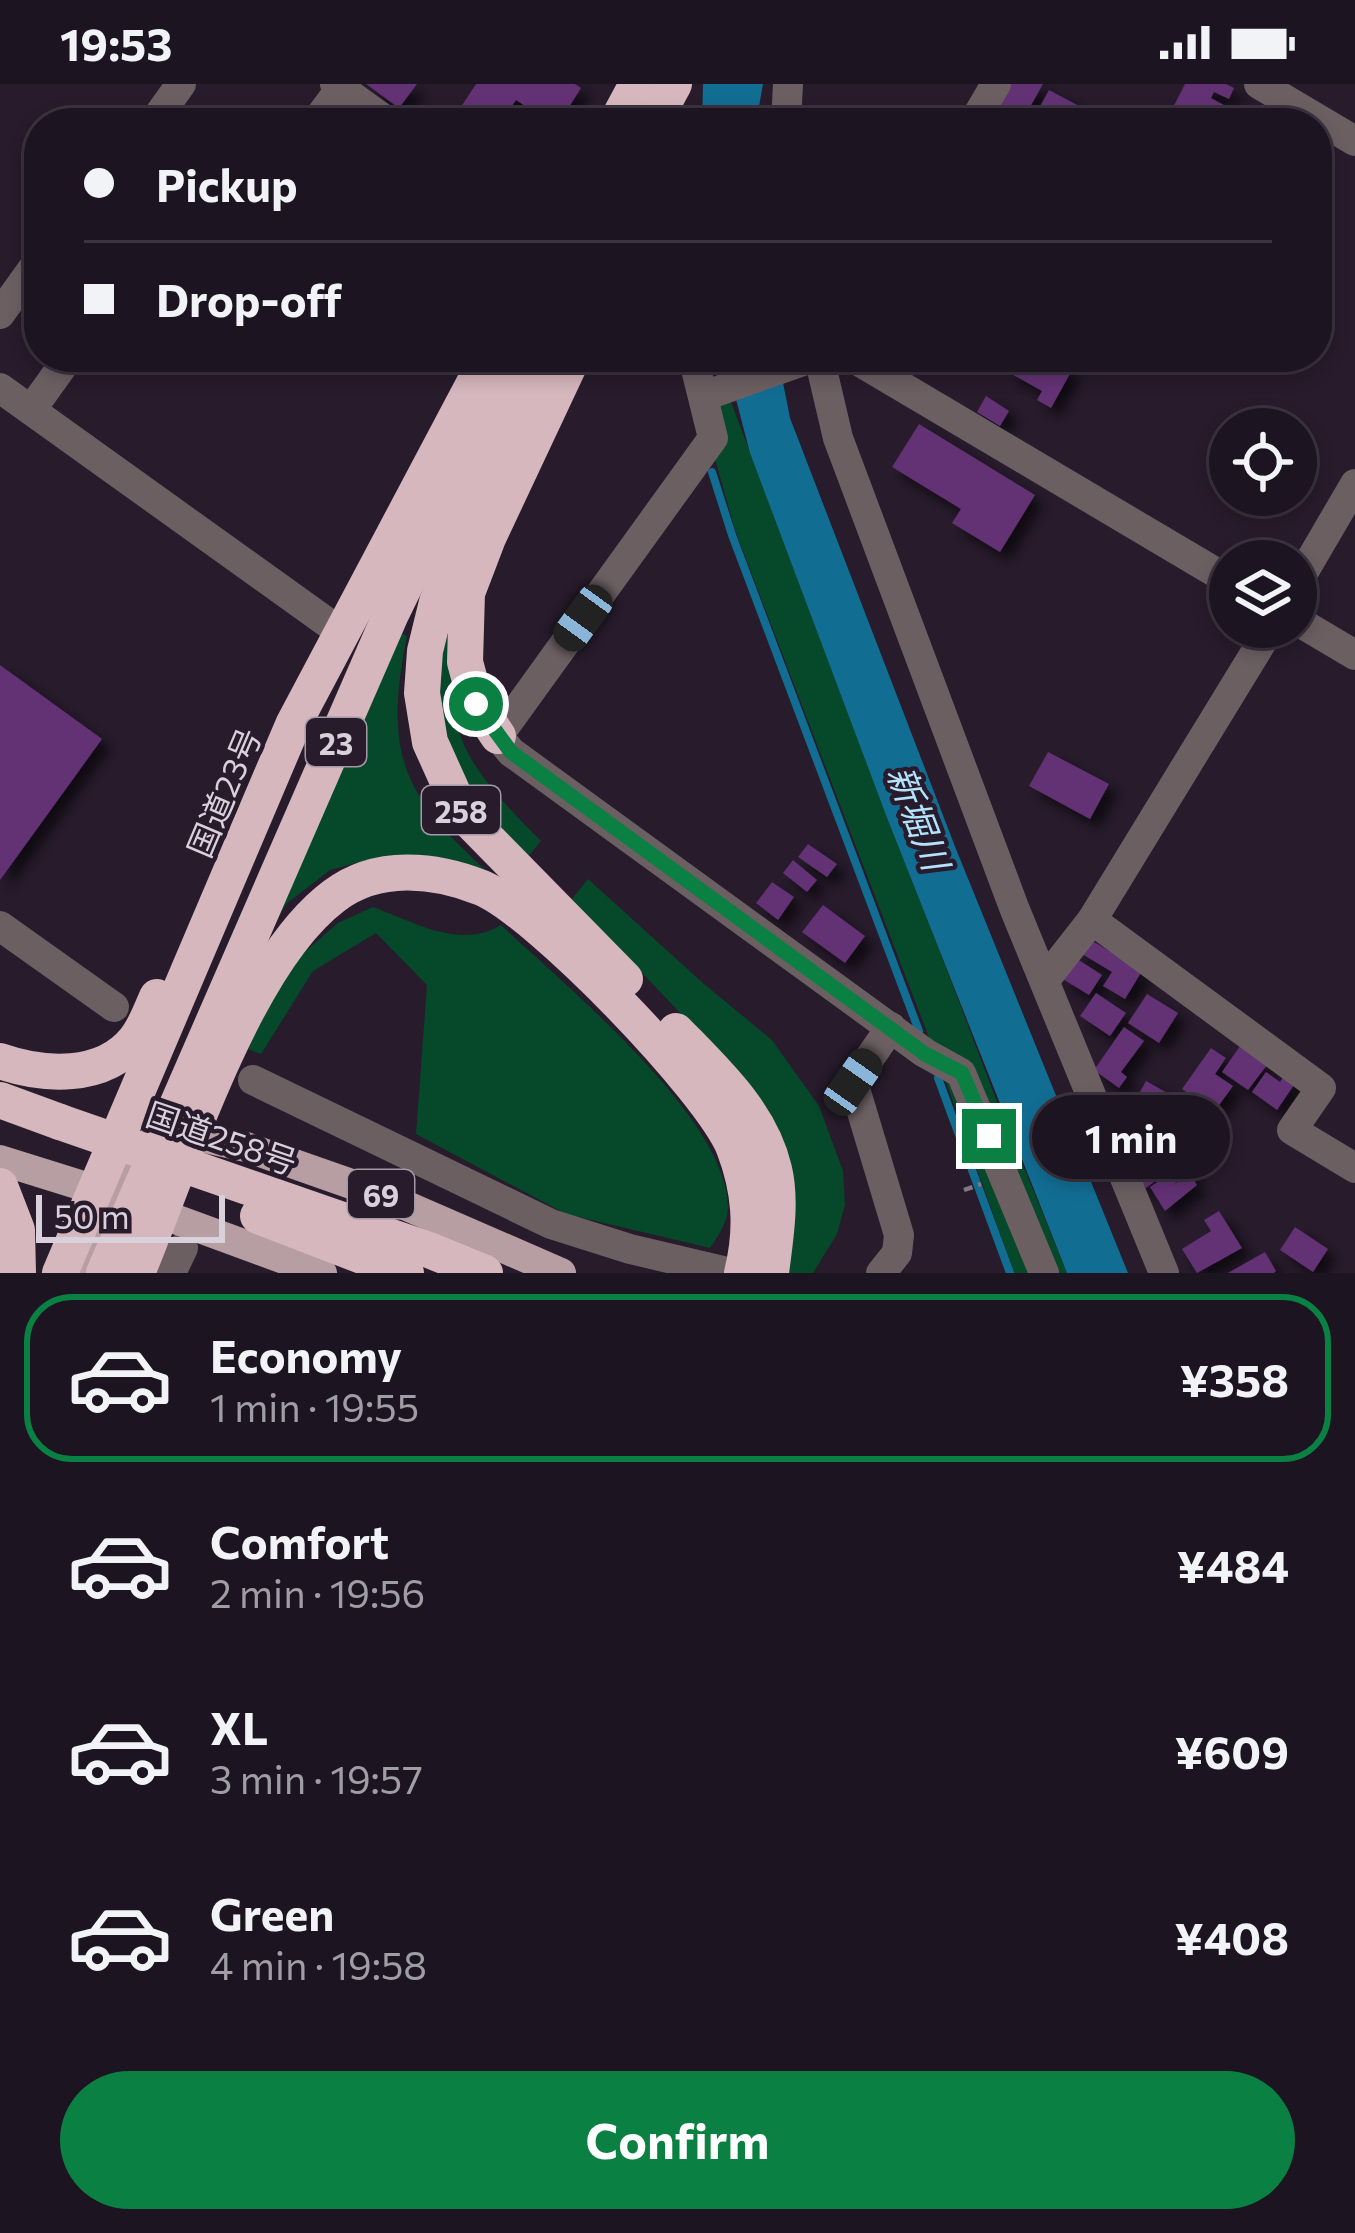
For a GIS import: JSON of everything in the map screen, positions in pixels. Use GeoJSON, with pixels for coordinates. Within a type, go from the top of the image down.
{"type":"FeatureCollection","features":[{"type":"Feature","properties":{"kind":"highway","name":"国道23号"},"geometry":{"type":"LineString","coordinates":[[104,1273],[127,1201],[158,1049],[293,725],[480,372]]}},
{"type":"Feature","properties":{"kind":"highway","name":"23"},"geometry":{"type":"LineString","coordinates":[[182,1142],[392,614],[510,372]]}},
{"type":"Feature","properties":{"kind":"highway","name":"258"},"geometry":{"type":"LineString","coordinates":[[530,372],[437,602],[425,651],[422,693],[430,742],[462,813],[716,1071],[751,1114],[760,1179],[777,1220],[771,1273]]}},
{"type":"Feature","properties":{"kind":"highway"},"geometry":{"type":"LineString","coordinates":[[498,736],[476,704],[465,662],[466,593],[567,372]]}},
{"type":"Feature","properties":{"kind":"highway"},"geometry":{"type":"LineString","coordinates":[[0,1061],[50,1072],[80,1072],[122,1053],[136,1038],[293,725]]}},
{"type":"Feature","properties":{"kind":"highway","name":"258"},"geometry":{"type":"LineString","coordinates":[[137,1273],[127,1201],[182,1142],[259,989],[297,932],[335,895],[368,878],[397,872],[443,875],[487,890],[537,926],[667,1053],[707,1101],[760,1179],[742,1273]]}},
{"type":"Feature","properties":{"kind":"highway","name":"国道258号"},"geometry":{"type":"LineString","coordinates":[[0,1100],[55,1132],[406,1273]]}},
{"type":"Feature","properties":{"kind":"highway","name":"国道258号"},"geometry":{"type":"LineString","coordinates":[[0,1125],[55,1132],[429,1250],[485,1273]]}},
{"type":"Feature","properties":{"kind":"highway"},"geometry":{"type":"LineString","coordinates":[[1,1182],[17,1230],[18,1273]]}},
{"type":"Feature","properties":{"kind":"highway","name":"国道23号"},"geometry":{"type":"LineString","coordinates":[[61,1273],[127,1201]]}},
{"type":"Feature","properties":{"kind":"main road"},"geometry":{"type":"LineString","coordinates":[[79,1273],[127,1201],[133,1153],[182,1142],[153,1098],[158,1049]]}},
{"type":"Feature","properties":{"kind":"main road","name":"69"},"geometry":{"type":"LineString","coordinates":[[182,1142],[246,1148],[377,1193],[561,1273]]}},
{"type":"Feature","properties":{"kind":"main road","name":"69"},"geometry":{"type":"LineString","coordinates":[[182,1142],[235,1186],[373,1236],[453,1273]]}},
{"type":"Feature","properties":{"kind":"main road"},"geometry":{"type":"LineString","coordinates":[[1,1182],[127,1201],[322,1273]]}},
{"type":"Feature","properties":{"kind":"street"},"geometry":{"type":"LineString","coordinates":[[1258,84],[1299,108]]}},
{"type":"Feature","properties":{"kind":"street"},"geometry":{"type":"LineString","coordinates":[[338,86],[368,108]]}},
{"type":"Feature","properties":{"kind":"street"},"geometry":{"type":"LineString","coordinates":[[0,314],[24,281]]}},
{"type":"Feature","properties":{"kind":"street"},"geometry":{"type":"LineString","coordinates":[[31,410],[58,372]]}},
{"type":"Feature","properties":{"kind":"street"},"geometry":{"type":"LineString","coordinates":[[700,372],[712,393],[713,438],[498,736],[511,752],[925,1054],[962,1073],[1045,1273]]}},
{"type":"Feature","properties":{"kind":"street"},"geometry":{"type":"LineString","coordinates":[[712,393],[773,372]]}},
{"type":"Feature","properties":{"kind":"street"},"geometry":{"type":"LineString","coordinates":[[815,372],[1015,910],[1164,1273]]}},
{"type":"Feature","properties":{"kind":"street"},"geometry":{"type":"LineString","coordinates":[[877,372],[1209,569]]}},
{"type":"Feature","properties":{"kind":"street"},"geometry":{"type":"LineString","coordinates":[[0,388],[339,631]]}},
{"type":"Feature","properties":{"kind":"street"},"geometry":{"type":"LineString","coordinates":[[1317,549],[1355,484]]}},
{"type":"Feature","properties":{"kind":"street"},"geometry":{"type":"LineString","coordinates":[[1317,632],[1355,655]]}},
{"type":"Feature","properties":{"kind":"street"},"geometry":{"type":"LineString","coordinates":[[1045,980],[1092,920],[1258,648]]}},
{"type":"Feature","properties":{"kind":"street"},"geometry":{"type":"LineString","coordinates":[[1092,920],[1321,1088],[1292,1130],[1355,1168]]}},
{"type":"Feature","properties":{"kind":"street"},"geometry":{"type":"LineString","coordinates":[[0,926],[113,1007]]}},
{"type":"Feature","properties":{"kind":"street"},"geometry":{"type":"LineString","coordinates":[[880,1273],[897,1252],[898,1235],[853,1082],[891,1028]]}},
{"type":"Feature","properties":{"kind":"street"},"geometry":{"type":"LineString","coordinates":[[253,1080],[551,1224],[630,1249],[733,1273]]}},
{"type":"Feature","properties":{"kind":"street"},"geometry":{"type":"LineString","coordinates":[[377,1193],[393,1147]]}},
{"type":"Feature","properties":{"kind":"green space"},"geometry":{"type":"Polygon","coordinates":[[[729,397],[994,1094],[1067,1273],[1014,1273],[735,530],[715,459],[714,404],[729,397]]]}},
{"type":"Feature","properties":{"kind":"green space"},"geometry":{"type":"Polygon","coordinates":[[[449,624],[452,695],[461,737],[484,779],[541,841],[527,858],[480,808],[451,761],[437,673],[449,624]]]}},
{"type":"Feature","properties":{"kind":"green space"},"geometry":{"type":"Polygon","coordinates":[[[395,630],[407,636],[398,715],[408,774],[441,825],[497,880],[442,857],[384,856],[330,870],[286,904],[252,965],[395,630]]]}},
{"type":"Feature","properties":{"kind":"green space"},"geometry":{"type":"Polygon","coordinates":[[[588,879],[772,1040],[819,1106],[843,1171],[845,1205],[837,1234],[813,1273],[788,1273],[701,1035],[572,899],[588,879]]]}},
{"type":"Feature","properties":{"kind":"green space"},"geometry":{"type":"Polygon","coordinates":[[[373,907],[453,934],[485,932],[501,925],[638,1055],[673,1094],[721,1172],[728,1213],[710,1248],[566,1214],[416,1134],[427,985],[376,933],[313,971],[261,1054],[248,1049],[287,967],[338,923],[373,907]]]}},
{"type":"Feature","properties":{"kind":"water"},"geometry":{"type":"Polygon","coordinates":[[[703,84],[763,84],[759,108],[702,108],[703,84]]]}},
{"type":"Feature","properties":{"kind":"water","name":"新堀川"},"geometry":{"type":"Polygon","coordinates":[[[729,372],[781,372],[790,418],[956,849],[1128,1273],[1067,1273],[886,815],[750,453],[729,372]]]}},
{"type":"Feature","properties":{"kind":"building"},"geometry":{"type":"Polygon","coordinates":[[[366,84],[417,84],[399,108],[366,84]]]}},
{"type":"Feature","properties":{"kind":"building"},"geometry":{"type":"Polygon","coordinates":[[[476,84],[575,84],[581,88],[568,108],[528,108],[516,100],[511,108],[460,108],[476,84]]]}},
{"type":"Feature","properties":{"kind":"building"},"geometry":{"type":"Polygon","coordinates":[[[1010,84],[1043,84],[1029,108],[996,108],[1010,84]]]}},
{"type":"Feature","properties":{"kind":"building"},"geometry":{"type":"Polygon","coordinates":[[[1185,84],[1234,88],[1229,99],[1214,92],[1211,98],[1229,108],[1173,108],[1185,84]]]}},
{"type":"Feature","properties":{"kind":"building"},"geometry":{"type":"Polygon","coordinates":[[[1049,90],[1083,108],[1039,108],[1049,90]]]}},
{"type":"Feature","properties":{"kind":"building"},"geometry":{"type":"Polygon","coordinates":[[[1008,372],[1071,372],[1051,408],[1037,400],[1042,391],[1008,372]]]}},
{"type":"Feature","properties":{"kind":"building"},"geometry":{"type":"Polygon","coordinates":[[[986,396],[1009,411],[1000,426],[977,412],[986,396]]]}},
{"type":"Feature","properties":{"kind":"building"},"geometry":{"type":"Polygon","coordinates":[[[919,424],[1035,495],[1000,552],[952,523],[961,509],[892,467],[919,424]]]}},
{"type":"Feature","properties":{"kind":"building"},"geometry":{"type":"Polygon","coordinates":[[[0,665],[102,739],[0,880],[0,665]]]}},
{"type":"Feature","properties":{"kind":"building"},"geometry":{"type":"Polygon","coordinates":[[[1048,752],[1109,784],[1090,819],[1029,786],[1048,752]]]}},
{"type":"Feature","properties":{"kind":"building"},"geometry":{"type":"Polygon","coordinates":[[[808,844],[837,864],[827,877],[798,857],[808,844]]]}},
{"type":"Feature","properties":{"kind":"building"},"geometry":{"type":"Polygon","coordinates":[[[793,860],[817,880],[807,892],[783,873],[793,860]]]}},
{"type":"Feature","properties":{"kind":"building"},"geometry":{"type":"Polygon","coordinates":[[[772,882],[794,897],[778,920],[756,903],[772,882]]]}},
{"type":"Feature","properties":{"kind":"building"},"geometry":{"type":"Polygon","coordinates":[[[823,905],[865,936],[845,963],[802,932],[823,905]]]}},
{"type":"Feature","properties":{"kind":"building"},"geometry":{"type":"Polygon","coordinates":[[[1086,937],[1142,971],[1125,999],[1103,986],[1112,972],[1077,951],[1086,937]]]}},
{"type":"Feature","properties":{"kind":"building"},"geometry":{"type":"Polygon","coordinates":[[[1074,957],[1102,975],[1089,995],[1061,978],[1074,957]]]}},
{"type":"Feature","properties":{"kind":"building"},"geometry":{"type":"Polygon","coordinates":[[[1096,993],[1126,1013],[1110,1036],[1080,1016],[1096,993]]]}},
{"type":"Feature","properties":{"kind":"building"},"geometry":{"type":"Polygon","coordinates":[[[1147,994],[1178,1013],[1159,1043],[1128,1023],[1147,994]]]}},
{"type":"Feature","properties":{"kind":"building"},"geometry":{"type":"Polygon","coordinates":[[[1124,1027],[1144,1041],[1121,1072],[1127,1077],[1119,1088],[1094,1070],[1124,1027]]]}},
{"type":"Feature","properties":{"kind":"building"},"geometry":{"type":"Polygon","coordinates":[[[1240,1046],[1267,1065],[1248,1090],[1222,1072],[1240,1046]]]}},
{"type":"Feature","properties":{"kind":"building"},"geometry":{"type":"Polygon","coordinates":[[[1211,1048],[1226,1058],[1215,1074],[1233,1086],[1214,1112],[1182,1089],[1211,1048]]]}},
{"type":"Feature","properties":{"kind":"building"},"geometry":{"type":"Polygon","coordinates":[[[1287,1071],[1298,1079],[1277,1110],[1252,1092],[1266,1072],[1280,1082],[1287,1071]]]}},
{"type":"Feature","properties":{"kind":"building"},"geometry":{"type":"Polygon","coordinates":[[[1146,1081],[1187,1104],[1171,1133],[1130,1110],[1146,1081]]]}},
{"type":"Feature","properties":{"kind":"building"},"geometry":{"type":"Polygon","coordinates":[[[1145,1136],[1160,1155],[1174,1145],[1193,1169],[1182,1177],[1174,1167],[1146,1188],[1136,1175],[1144,1169],[1128,1149],[1145,1136]]]}},
{"type":"Feature","properties":{"kind":"building"},"geometry":{"type":"Polygon","coordinates":[[[1174,1171],[1180,1179],[1173,1185],[1190,1174],[1197,1185],[1165,1211],[1150,1187],[1174,1171]]]}},
{"type":"Feature","properties":{"kind":"building"},"geometry":{"type":"Polygon","coordinates":[[[1219,1211],[1242,1248],[1197,1273],[1182,1249],[1211,1231],[1204,1220],[1219,1211]]]}},
{"type":"Feature","properties":{"kind":"building"},"geometry":{"type":"Polygon","coordinates":[[[1295,1227],[1328,1249],[1313,1272],[1280,1250],[1295,1227]]]}},
{"type":"Feature","properties":{"kind":"building"},"geometry":{"type":"Polygon","coordinates":[[[1265,1252],[1274,1273],[1228,1273],[1265,1252]]]}},
{"type":"Feature","properties":{"kind":"waterway"},"geometry":{"type":"LineString","coordinates":[[712,472],[919,1031]]}},
{"type":"Feature","properties":{"kind":"waterway"},"geometry":{"type":"LineString","coordinates":[[938,1078],[1010,1273]]}},
{"type":"Feature","properties":{"kind":"route"},"geometry":{"type":"LineString","coordinates":[[476,704],[511,752],[925,1054],[962,1073],[989,1136]]}}]}
